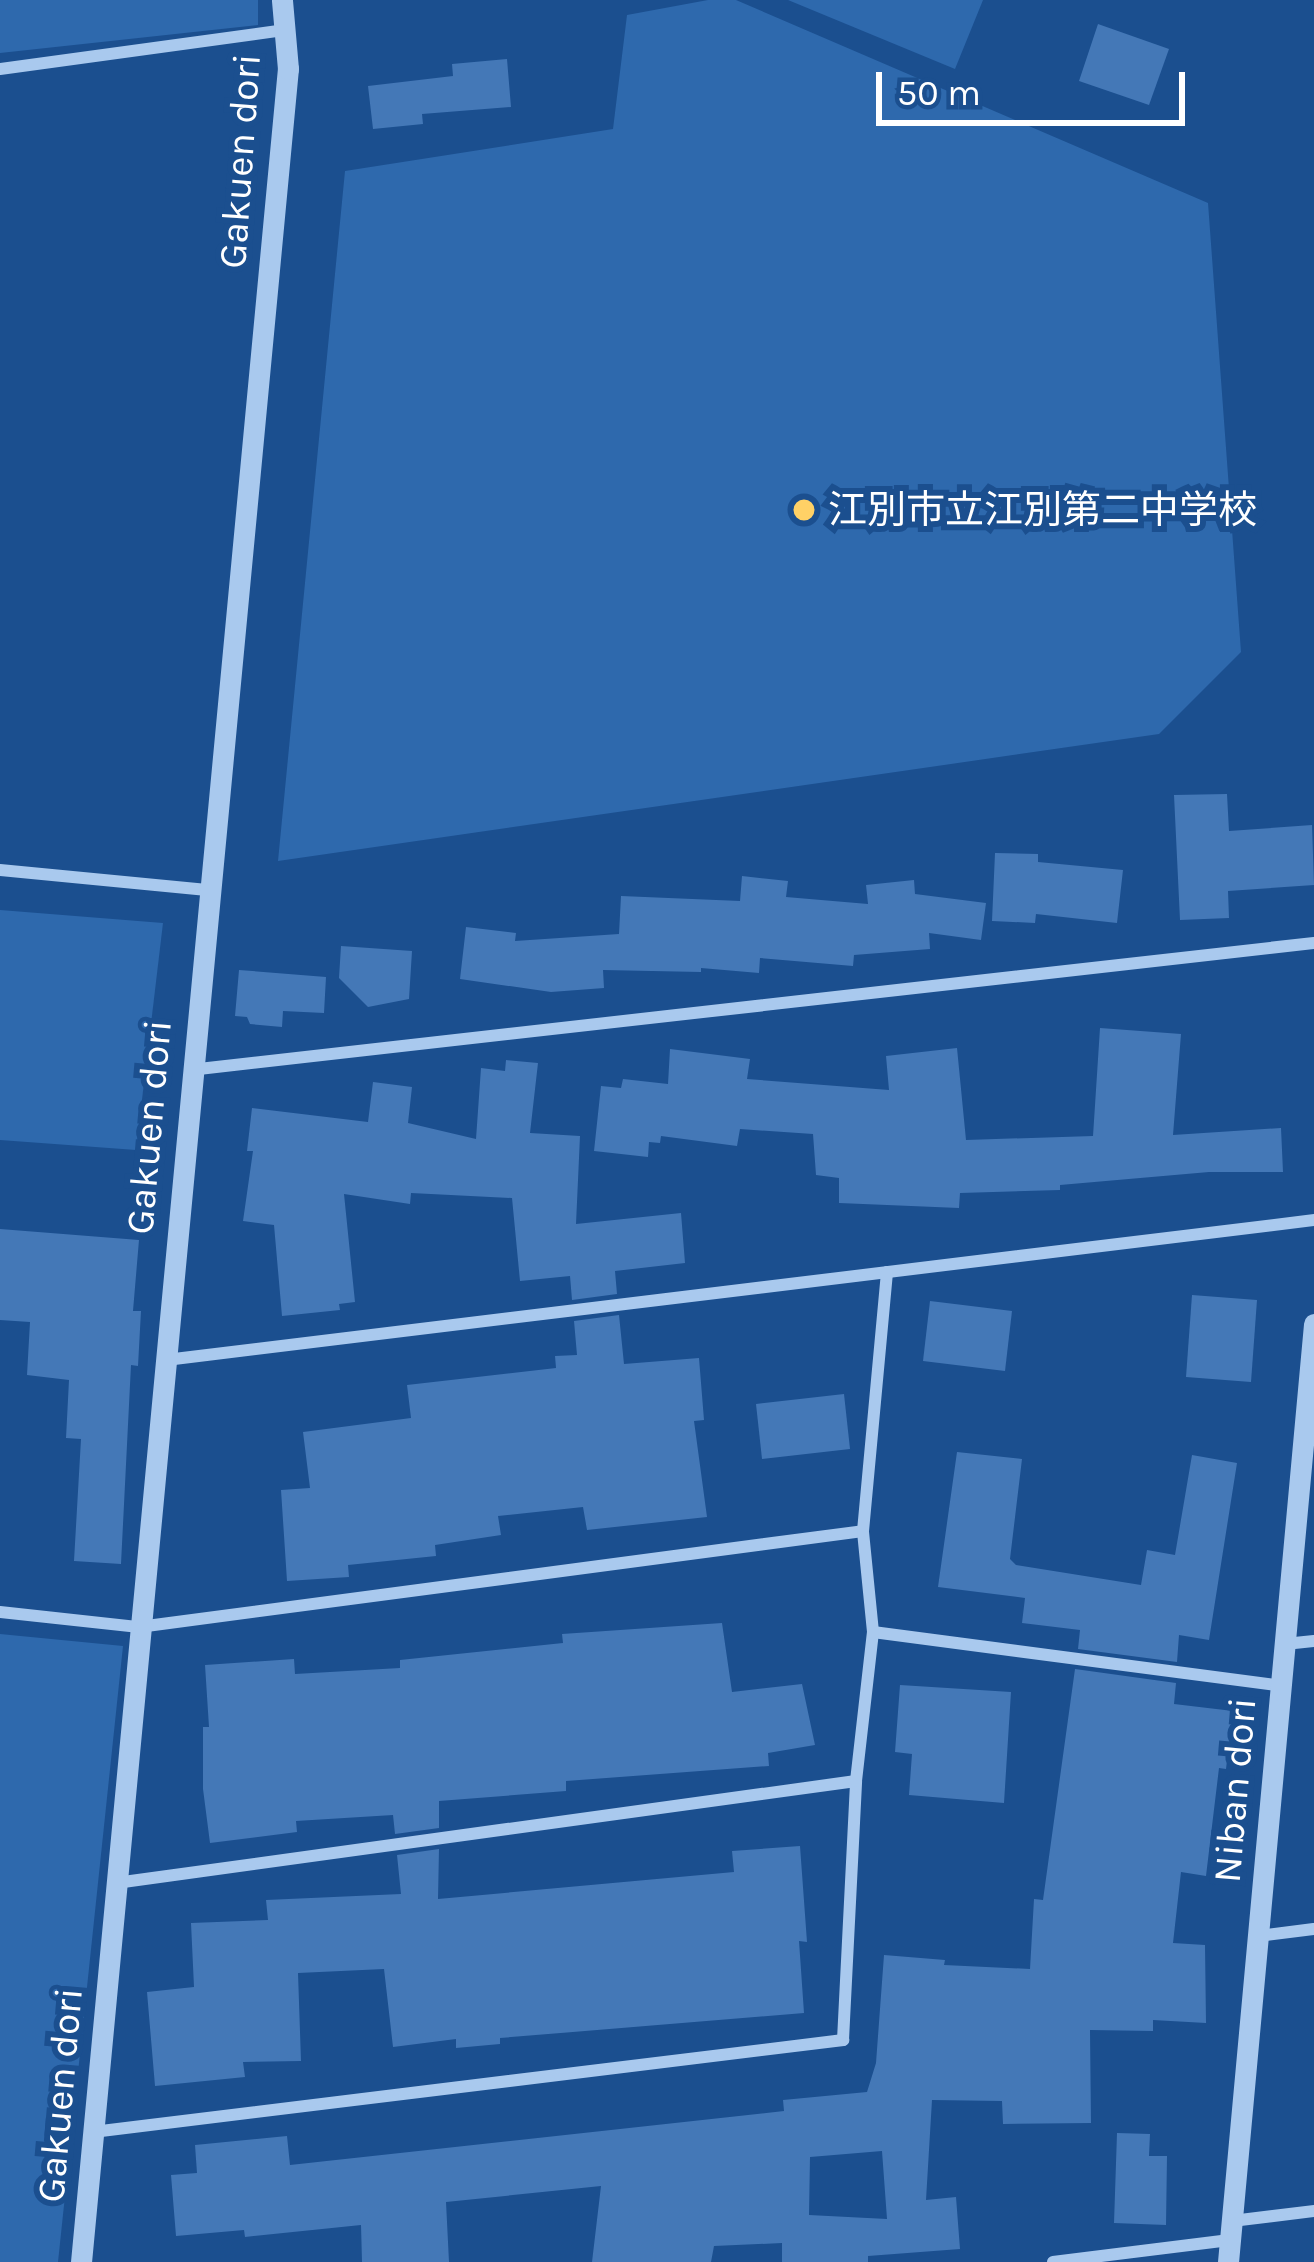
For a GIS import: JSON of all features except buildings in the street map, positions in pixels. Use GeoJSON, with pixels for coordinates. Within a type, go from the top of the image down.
{"type":"FeatureCollection","features":[{"type":"Feature","properties":{"kind":"street","name":"Gakuen dori"},"geometry":{"type":"LineString","coordinates":[[81,2262],[190,1070],[286,93],[282,0]]}},
{"type":"Feature","properties":{"kind":"street"},"geometry":{"type":"LineString","coordinates":[[0,68],[285,30]]}},
{"type":"Feature","properties":{"kind":"street"},"geometry":{"type":"LineString","coordinates":[[0,870],[208,890]]}},
{"type":"Feature","properties":{"kind":"street"},"geometry":{"type":"LineString","coordinates":[[190,1070],[1314,943]]}},
{"type":"Feature","properties":{"kind":"street"},"geometry":{"type":"LineString","coordinates":[[163,1360],[1314,1220]]}},
{"type":"Feature","properties":{"kind":"street"},"geometry":{"type":"LineString","coordinates":[[93,2132],[843,2040],[856,1781],[873,1632],[863,1531],[887,1272]]}},
{"type":"Feature","properties":{"kind":"street","name":"Niban dori"},"geometry":{"type":"LineString","coordinates":[[1230,2241],[1314,1324]]}},
{"type":"Feature","properties":{"kind":"street"},"geometry":{"type":"LineString","coordinates":[[0,1612],[139,1627],[863,1531]]}},
{"type":"Feature","properties":{"kind":"street"},"geometry":{"type":"LineString","coordinates":[[873,1632],[1281,1686]]}},
{"type":"Feature","properties":{"kind":"street"},"geometry":{"type":"LineString","coordinates":[[1285,1644],[1314,1641]]}},
{"type":"Feature","properties":{"kind":"street"},"geometry":{"type":"LineString","coordinates":[[116,1883],[856,1781]]}},
{"type":"Feature","properties":{"kind":"street"},"geometry":{"type":"LineString","coordinates":[[1258,1936],[1314,1929]]}},
{"type":"Feature","properties":{"kind":"street"},"geometry":{"type":"LineString","coordinates":[[1053,2262],[1230,2241],[1314,2211]]}},
{"type":"Feature","properties":{"kind":"shaded area"},"geometry":{"type":"Polygon","coordinates":[[[0,0],[258,0],[258,25],[0,53],[0,0]]]}},
{"type":"Feature","properties":{"kind":"shaded area","name":"江別市立江別第二中学校"},"geometry":{"type":"Polygon","coordinates":[[[708,0],[736,0],[1208,203],[1241,652],[1159,734],[278,861],[345,171],[613,129],[627,15],[708,0]]]}},
{"type":"Feature","properties":{"kind":"shaded area"},"geometry":{"type":"Polygon","coordinates":[[[788,0],[983,0],[955,69],[788,0]]]}},
{"type":"Feature","properties":{"kind":"shaded area"},"geometry":{"type":"Polygon","coordinates":[[[0,910],[163,923],[136,1150],[0,1140],[0,910]]]}},
{"type":"Feature","properties":{"kind":"shaded area"},"geometry":{"type":"Polygon","coordinates":[[[0,1634],[123,1646],[58,2262],[0,2262],[0,1634]]]}},
{"type":"Feature","properties":{"kind":"place","name":"江別市立江別第二中学校"},"geometry":{"type":"Point","coordinates":[804,510]}}]}
